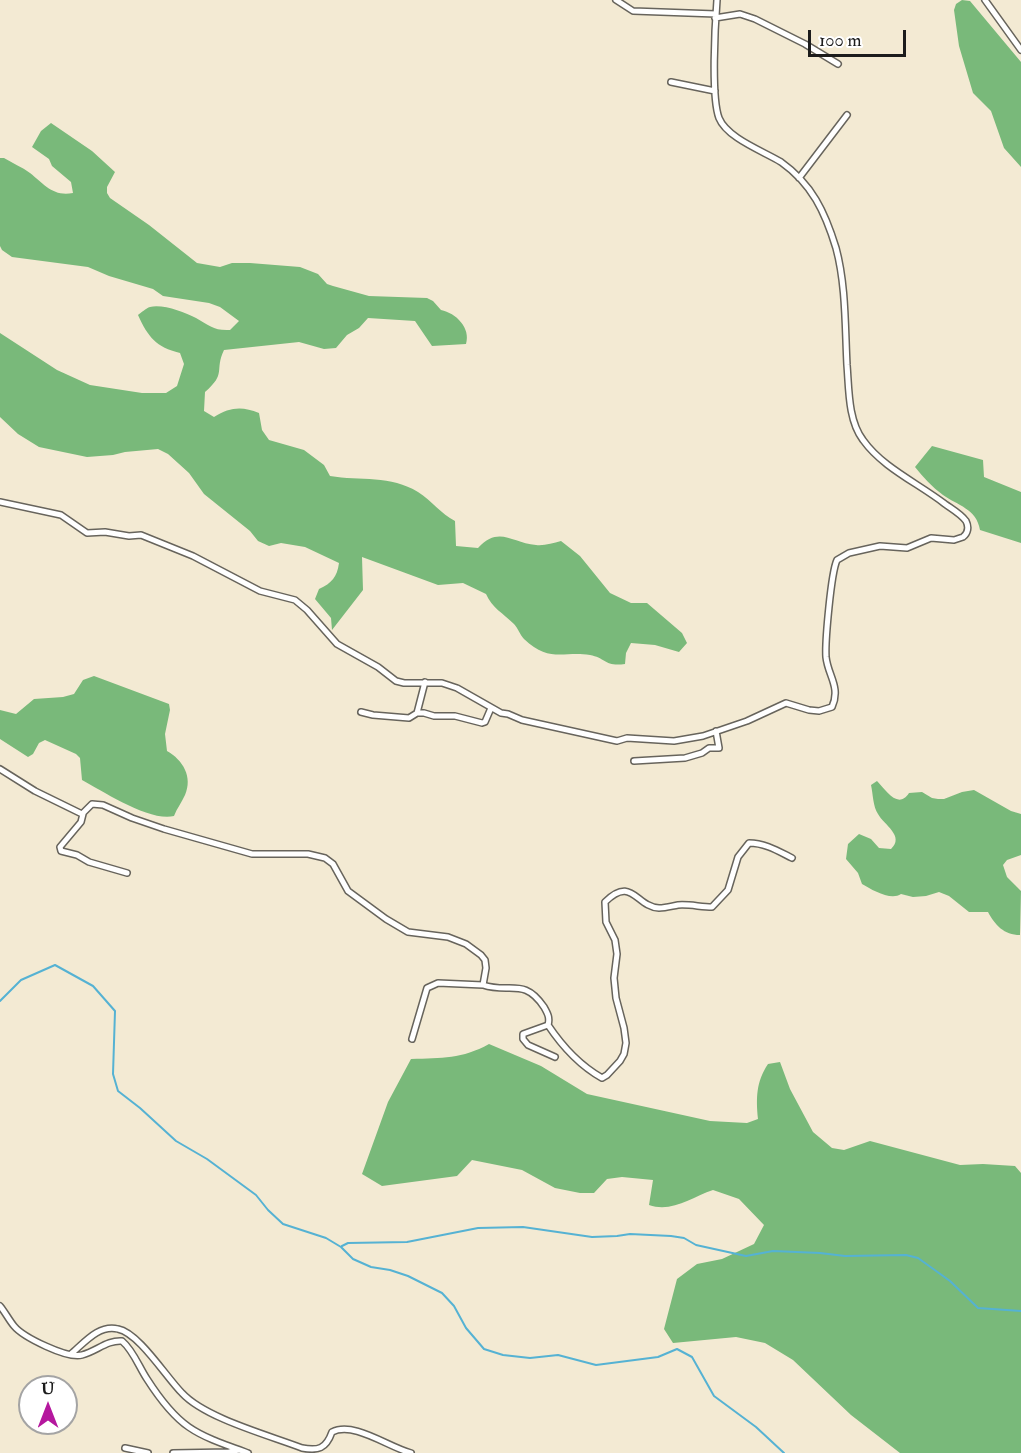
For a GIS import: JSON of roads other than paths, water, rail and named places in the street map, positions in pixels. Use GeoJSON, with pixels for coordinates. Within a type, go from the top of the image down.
{"type":"FeatureCollection","features":[{"type":"Feature","properties":{"kind":"street"},"geometry":{"type":"LineString","coordinates":[[616,0],[633,11],[716,16],[740,14],[805,44],[838,64]]}},
{"type":"Feature","properties":{"kind":"street"},"geometry":{"type":"LineString","coordinates":[[0,502],[61,514],[87,533],[141,535],[193,556],[260,591],[295,600],[307,610],[336,644],[378,667],[396,681],[451,686],[501,713],[522,720],[617,741],[627,738],[661,741],[683,740],[716,731],[747,721],[781,704],[794,704],[809,710],[826,710],[832,707],[836,686],[828,667],[826,648],[831,592],[837,560],[849,553],[880,546],[907,548],[931,538],[954,540],[963,537],[968,530],[964,519],[886,463],[861,438],[852,417],[842,285],[836,249],[815,196],[782,163],[724,127],[719,117],[715,91],[717,0]]}},
{"type":"Feature","properties":{"kind":"street"},"geometry":{"type":"LineString","coordinates":[[985,0],[1021,50]]}},
{"type":"Feature","properties":{"kind":"street"},"geometry":{"type":"LineString","coordinates":[[671,82],[715,91]]}},
{"type":"Feature","properties":{"kind":"street"},"geometry":{"type":"LineString","coordinates":[[799,178],[847,115]]}},
{"type":"Feature","properties":{"kind":"street"},"geometry":{"type":"LineString","coordinates":[[361,712],[409,718],[417,712],[425,682]]}},
{"type":"Feature","properties":{"kind":"street"},"geometry":{"type":"LineString","coordinates":[[417,712],[434,716],[452,716],[482,723],[485,722],[492,708]]}},
{"type":"Feature","properties":{"kind":"street"},"geometry":{"type":"LineString","coordinates":[[634,760],[685,758],[702,753],[709,748],[719,748],[716,731]]}},
{"type":"Feature","properties":{"kind":"street"},"geometry":{"type":"LineString","coordinates":[[0,769],[43,795],[83,814]]}},
{"type":"Feature","properties":{"kind":"street"},"geometry":{"type":"LineString","coordinates":[[127,873],[61,851],[60,847],[81,822],[83,814],[92,804],[103,805],[151,825],[252,854],[308,854],[326,858],[333,864],[348,891],[386,919],[408,932],[435,934],[466,944],[481,955],[485,960],[486,968],[483,984]]}},
{"type":"Feature","properties":{"kind":"street"},"geometry":{"type":"LineString","coordinates":[[412,1039],[427,988],[438,983],[483,984],[501,989],[527,990],[539,1001],[549,1016],[548,1025],[558,1041],[576,1059],[602,1078],[624,1054],[626,1043],[616,998],[615,940],[606,922],[605,902],[612,895],[625,892],[634,894],[649,905],[660,908],[681,905],[712,907],[728,890],[738,857],[748,843],[777,850],[792,858]]}},
{"type":"Feature","properties":{"kind":"street"},"geometry":{"type":"LineString","coordinates":[[548,1025],[523,1034],[523,1039],[528,1045],[555,1058]]}},
{"type":"Feature","properties":{"kind":"street"},"geometry":{"type":"LineString","coordinates":[[0,1306],[15,1327],[28,1336],[42,1344],[72,1354],[83,1355],[110,1342],[122,1341],[170,1412],[191,1430],[248,1453]]}},
{"type":"Feature","properties":{"kind":"street"},"geometry":{"type":"LineString","coordinates":[[72,1354],[93,1335],[103,1330],[118,1329],[128,1333],[139,1343],[194,1405],[217,1416],[302,1448],[321,1450],[332,1432],[345,1428],[411,1453]]}},
{"type":"Feature","properties":{"kind":"street"},"geometry":{"type":"LineString","coordinates":[[125,1448],[148,1453]]}},
{"type":"Feature","properties":{"kind":"street"},"geometry":{"type":"LineString","coordinates":[[173,1453],[240,1450]]}},
{"type":"Feature","properties":{"kind":"waterway"},"geometry":{"type":"LineString","coordinates":[[0,1001],[21,980],[55,965],[93,986],[115,1011],[113,1074],[118,1091],[176,1141],[207,1159],[256,1195],[283,1224],[326,1238],[341,1247],[353,1259],[371,1267],[408,1276],[442,1293],[454,1306],[466,1328],[484,1349],[503,1355],[530,1358],[558,1355],[596,1365],[658,1357],[677,1349],[692,1357],[714,1396],[756,1427],[784,1453]]}},
{"type":"Feature","properties":{"kind":"waterway"},"geometry":{"type":"LineString","coordinates":[[342,1246],[348,1243],[407,1242],[478,1228],[523,1227],[592,1237],[630,1234],[671,1236],[684,1238],[696,1245],[746,1256],[773,1251],[845,1256],[906,1255],[918,1258],[950,1281],[978,1308],[1021,1311]]}}]}
